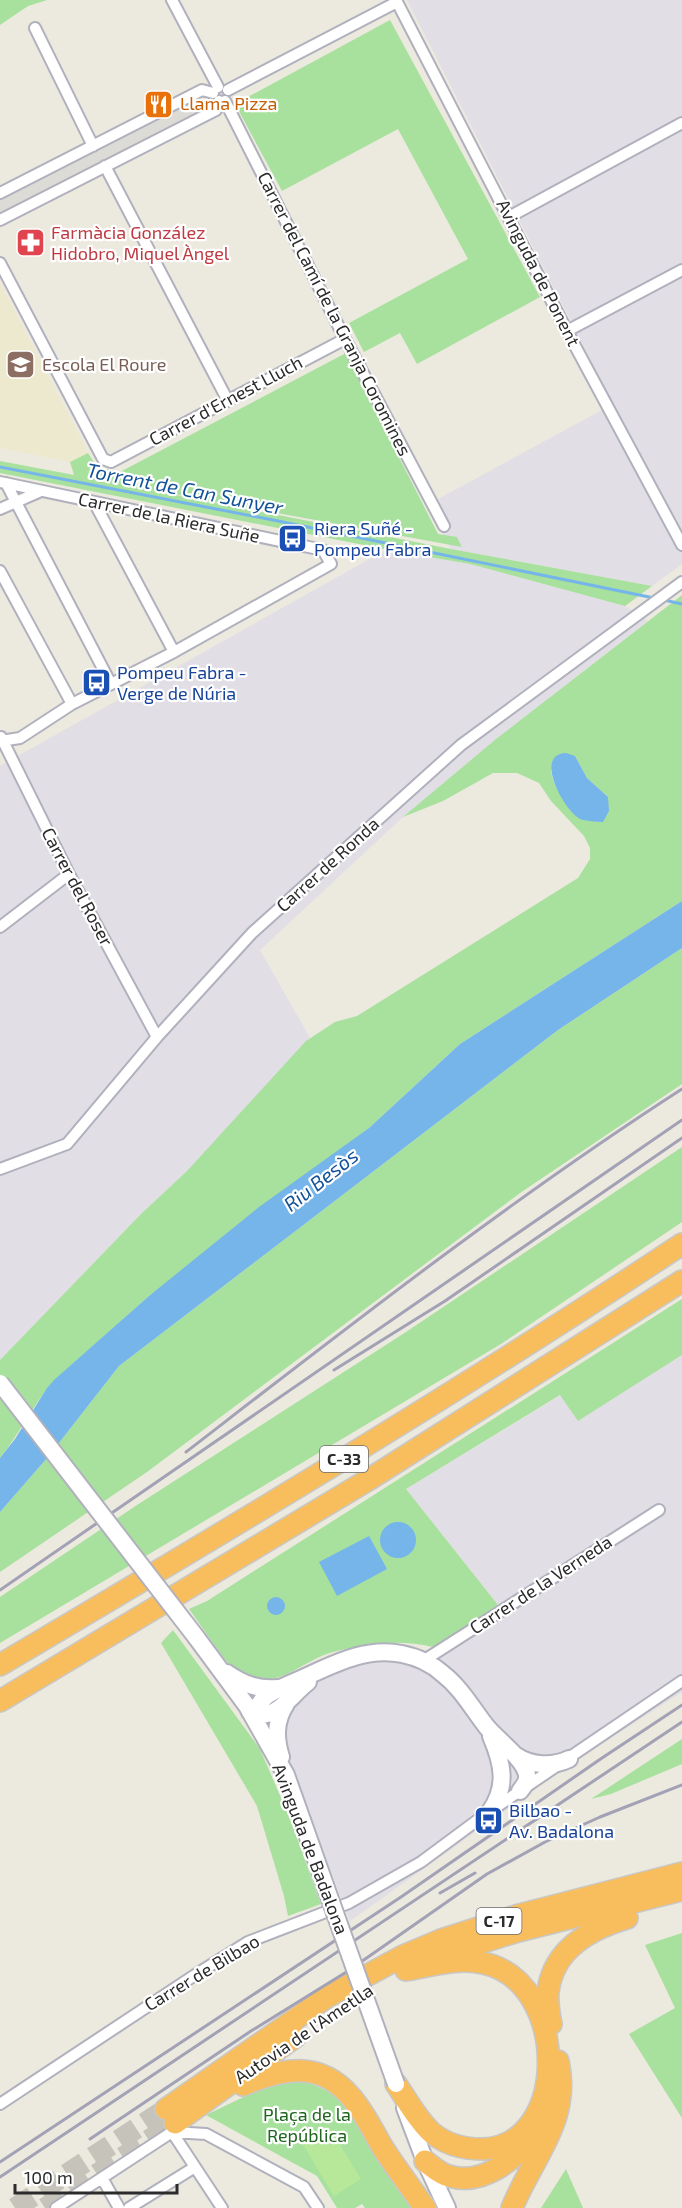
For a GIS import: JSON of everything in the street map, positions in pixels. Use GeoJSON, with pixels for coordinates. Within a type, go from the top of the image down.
{"type":"FeatureCollection","features":[{"type":"Feature","properties":{"kind":"highway","name":"C-33"},"geometry":{"type":"LineString","coordinates":[[0,1665],[359,1450],[682,1244]]}},
{"type":"Feature","properties":{"kind":"highway","name":"C-33"},"geometry":{"type":"LineString","coordinates":[[0,1701],[291,1527],[682,1281]]}},
{"type":"Feature","properties":{"kind":"highway","name":"Autovia de l'Ametlla"},"geometry":{"type":"LineString","coordinates":[[171,2121],[327,1997],[386,1964],[441,1940],[551,1906],[682,1873]]}},
{"type":"Feature","properties":{"kind":"highway","name":"Autovia de l'Ametlla"},"geometry":{"type":"LineString","coordinates":[[171,2121],[201,2104],[315,2022],[371,1987],[406,1970],[484,1941],[682,1890]]}},
{"type":"Feature","properties":{"kind":"highway"},"geometry":{"type":"LineString","coordinates":[[512,2208],[556,2118],[561,2092],[561,2074],[555,2050],[548,1993],[554,1971],[566,1951],[577,1940],[603,1925],[682,1901]]}},
{"type":"Feature","properties":{"kind":"highway"},"geometry":{"type":"LineString","coordinates":[[396,2084],[421,2121],[442,2140],[461,2147],[486,2149],[507,2143],[528,2124],[543,2100],[549,2064],[549,2049],[542,2019],[527,1992],[508,1973],[483,1963],[470,1961],[406,1970]]}},
{"type":"Feature","properties":{"kind":"highway"},"geometry":{"type":"LineString","coordinates":[[425,2162],[449,2176],[468,2178],[490,2172],[512,2158],[536,2133],[547,2111],[554,2080],[555,2050]]}},
{"type":"Feature","properties":{"kind":"highway"},"geometry":{"type":"LineString","coordinates":[[201,2104],[265,2075],[282,2071],[308,2072],[327,2078],[343,2089],[356,2103],[425,2208]]}},
{"type":"Feature","properties":{"kind":"street","name":"Carrer del Camí de la Granja Coromines"},"geometry":{"type":"LineString","coordinates":[[172,0],[345,339],[444,526]]}},
{"type":"Feature","properties":{"kind":"street"},"geometry":{"type":"LineString","coordinates":[[0,193],[202,90],[221,94],[396,1]]}},
{"type":"Feature","properties":{"kind":"street","name":"Avinguda de Ponent"},"geometry":{"type":"LineString","coordinates":[[396,1],[567,331],[682,545]]}},
{"type":"Feature","properties":{"kind":"street"},"geometry":{"type":"LineString","coordinates":[[35,28],[93,146]]}},
{"type":"Feature","properties":{"kind":"street"},"geometry":{"type":"LineString","coordinates":[[0,220],[216,110],[221,94]]}},
{"type":"Feature","properties":{"kind":"street"},"geometry":{"type":"LineString","coordinates":[[509,217],[682,123]]}},
{"type":"Feature","properties":{"kind":"street"},"geometry":{"type":"LineString","coordinates":[[105,166],[228,401]]}},
{"type":"Feature","properties":{"kind":"street","name":"Carrer d'Ernest Lluch"},"geometry":{"type":"LineString","coordinates":[[0,262],[100,453],[111,462],[345,339]]}},
{"type":"Feature","properties":{"kind":"street"},"geometry":{"type":"LineString","coordinates":[[567,331],[682,270]]}},
{"type":"Feature","properties":{"kind":"street"},"geometry":{"type":"LineString","coordinates":[[3,483],[111,684]]}},
{"type":"Feature","properties":{"kind":"street","name":"Carrer de la Riera Suñe"},"geometry":{"type":"LineString","coordinates":[[3,483],[323,550],[331,564],[174,652]]}},
{"type":"Feature","properties":{"kind":"street"},"geometry":{"type":"LineString","coordinates":[[0,509],[41,491]]}},
{"type":"Feature","properties":{"kind":"street"},"geometry":{"type":"LineString","coordinates":[[1,740],[20,738],[72,704],[174,652],[94,502]]}},
{"type":"Feature","properties":{"kind":"street"},"geometry":{"type":"LineString","coordinates":[[0,571],[72,704]]}},
{"type":"Feature","properties":{"kind":"street","name":"Carrer de Ronda"},"geometry":{"type":"LineString","coordinates":[[0,1169],[67,1143],[157,1037],[252,933],[461,745],[681,583]]}},
{"type":"Feature","properties":{"kind":"street","name":"Carrer del Roser"},"geometry":{"type":"LineString","coordinates":[[1,740],[69,874],[157,1037]]}},
{"type":"Feature","properties":{"kind":"street"},"geometry":{"type":"LineString","coordinates":[[0,927],[69,874]]}},
{"type":"Feature","properties":{"kind":"street","name":"Avinguda de Badalona"},"geometry":{"type":"LineString","coordinates":[[0,1383],[220,1668],[253,1715],[286,1775],[425,2162],[447,2208]]}},
{"type":"Feature","properties":{"kind":"street","name":"Carrer de la Verneda"},"geometry":{"type":"LineString","coordinates":[[423,1661],[659,1510]]}},
{"type":"Feature","properties":{"kind":"street"},"geometry":{"type":"LineString","coordinates":[[253,1715],[264,1698],[284,1694],[335,1662],[363,1654],[400,1653],[423,1661],[452,1681],[487,1727],[513,1754],[527,1773],[526,1787],[512,1781],[502,1767]]}},
{"type":"Feature","properties":{"kind":"street"},"geometry":{"type":"LineString","coordinates":[[220,1668],[249,1685],[284,1694]]}},
{"type":"Feature","properties":{"kind":"street","name":"Carrer de Bilbao"},"geometry":{"type":"LineString","coordinates":[[0,2104],[248,1942],[350,1903],[421,1862],[682,1681]]}},
{"type":"Feature","properties":{"kind":"street"},"geometry":{"type":"LineString","coordinates":[[284,1694],[276,1740],[286,1775]]}},
{"type":"Feature","properties":{"kind":"street"},"geometry":{"type":"LineString","coordinates":[[487,1727],[503,1775],[498,1799],[489,1813]]}},
{"type":"Feature","properties":{"kind":"street"},"geometry":{"type":"LineString","coordinates":[[513,1754],[525,1761],[546,1765],[569,1759]]}},
{"type":"Feature","properties":{"kind":"street"},"geometry":{"type":"LineString","coordinates":[[171,2121],[195,2167],[222,2208]]}},
{"type":"Feature","properties":{"kind":"street"},"geometry":{"type":"LineString","coordinates":[[56,2208],[113,2170],[171,2121]]}},
{"type":"Feature","properties":{"kind":"street"},"geometry":{"type":"LineString","coordinates":[[171,2121],[206,2134],[304,2187],[318,2208]]}},
{"type":"Feature","properties":{"kind":"street"},"geometry":{"type":"LineString","coordinates":[[129,2208],[195,2167]]}},
{"type":"Feature","properties":{"kind":"street"},"geometry":{"type":"LineString","coordinates":[[102,2178],[119,2208]]}},
{"type":"Feature","properties":{"kind":"shaded area"},"geometry":{"type":"Polygon","coordinates":[[[407,0],[682,0],[682,564],[652,586],[451,549],[427,505],[613,404],[407,0]]]}},
{"type":"Feature","properties":{"kind":"shaded area"},"geometry":{"type":"Polygon","coordinates":[[[198,97],[206,105],[207,110],[0,217],[0,193],[198,97]]]}},
{"type":"Feature","properties":{"kind":"shaded area","name":"Escola El Roure"},"geometry":{"type":"Polygon","coordinates":[[[0,283],[88,453],[70,462],[0,448],[0,283]]]}},
{"type":"Feature","properties":{"kind":"shaded area"},"geometry":{"type":"Polygon","coordinates":[[[389,550],[471,564],[625,606],[648,621],[496,739],[403,817],[260,950],[310,1038],[187,1171],[141,1214],[0,1360],[0,766],[389,550]]]}},
{"type":"Feature","properties":{"kind":"shaded area"},"geometry":{"type":"Polygon","coordinates":[[[682,1355],[682,1692],[572,1763],[350,1921],[286,1754],[285,1729],[293,1705],[317,1682],[356,1664],[380,1660],[410,1664],[498,1605],[406,1489],[561,1395],[578,1421],[682,1355]]]}},
{"type":"Feature","properties":{"kind":"green space"},"geometry":{"type":"Polygon","coordinates":[[[0,0],[47,0],[28,6],[0,25],[0,0]]]}},
{"type":"Feature","properties":{"kind":"green space"},"geometry":{"type":"Polygon","coordinates":[[[390,20],[540,297],[417,364],[400,333],[364,352],[349,323],[468,259],[398,129],[282,191],[235,104],[390,20]]]}},
{"type":"Feature","properties":{"kind":"green space"},"geometry":{"type":"Polygon","coordinates":[[[346,353],[438,534],[457,537],[462,547],[130,486],[652,586],[625,606],[470,564],[0,473],[0,461],[74,475],[70,462],[88,453],[97,467],[120,472],[346,353]]]}},
{"type":"Feature","properties":{"kind":"green space"},"geometry":{"type":"Polygon","coordinates":[[[682,595],[682,901],[460,1044],[369,1128],[149,1296],[54,1381],[0,1458],[0,1360],[141,1214],[187,1171],[306,1041],[335,1022],[357,1016],[578,878],[590,859],[590,848],[584,836],[551,801],[539,783],[517,773],[493,773],[443,801],[403,817],[496,739],[682,595]],[[575,756],[551,770],[556,788],[567,803],[590,819],[599,822],[608,797],[587,778],[575,756]]]}},
{"type":"Feature","properties":{"kind":"green space"},"geometry":{"type":"Polygon","coordinates":[[[682,948],[682,1084],[520,1193],[147,1472],[0,1572],[0,1512],[48,1457],[119,1366],[558,1030],[682,948]]]}},
{"type":"Feature","properties":{"kind":"green space"},"geometry":{"type":"Polygon","coordinates":[[[682,1147],[682,1222],[501,1344],[0,1643],[0,1597],[137,1505],[406,1332],[682,1147]]]}},
{"type":"Feature","properties":{"kind":"green space"},"geometry":{"type":"Polygon","coordinates":[[[682,1299],[682,1355],[578,1421],[560,1395],[406,1489],[498,1605],[433,1647],[408,1643],[358,1646],[333,1652],[286,1674],[263,1680],[236,1671],[189,1609],[207,1601],[682,1299]]]}},
{"type":"Feature","properties":{"kind":"green space"},"geometry":{"type":"Polygon","coordinates":[[[173,1630],[260,1749],[290,1819],[321,1904],[288,1916],[257,1806],[161,1643],[173,1630]]]}},
{"type":"Feature","properties":{"kind":"green space"},"geometry":{"type":"Polygon","coordinates":[[[682,1739],[682,1764],[611,1794],[591,1799],[682,1739]]]}},
{"type":"Feature","properties":{"kind":"green space"},"geometry":{"type":"Polygon","coordinates":[[[682,1933],[682,2118],[629,2034],[675,2008],[645,1945],[682,1933]]]}},
{"type":"Feature","properties":{"kind":"green space","name":"Plaça de la República"},"geometry":{"type":"Polygon","coordinates":[[[305,2081],[332,2093],[358,2121],[417,2208],[365,2208],[362,2204],[355,2208],[337,2208],[317,2176],[206,2115],[273,2083],[305,2081]]]}},
{"type":"Feature","properties":{"kind":"green space"},"geometry":{"type":"Polygon","coordinates":[[[329,2127],[361,2179],[334,2196],[302,2143],[329,2127]]]}},
{"type":"Feature","properties":{"kind":"green space"},"geometry":{"type":"Polygon","coordinates":[[[566,2169],[583,2208],[541,2208],[566,2169]]]}},
{"type":"Feature","properties":{"kind":"water"},"geometry":{"type":"Polygon","coordinates":[[[566,753],[575,756],[587,778],[608,797],[609,811],[603,822],[580,819],[573,814],[560,795],[552,772],[552,763],[556,756],[566,753]]]}},
{"type":"Feature","properties":{"kind":"water","name":"Riu Besòs"},"geometry":{"type":"Polygon","coordinates":[[[682,901],[682,948],[558,1030],[119,1366],[48,1457],[0,1512],[0,1458],[54,1380],[149,1296],[259,1207],[369,1128],[460,1044],[682,901]]]}},
{"type":"Feature","properties":{"kind":"water"},"geometry":{"type":"Polygon","coordinates":[[[398,1522],[411,1527],[416,1540],[411,1553],[398,1558],[385,1553],[380,1540],[385,1527],[398,1522]]]}},
{"type":"Feature","properties":{"kind":"water"},"geometry":{"type":"Polygon","coordinates":[[[369,1536],[387,1569],[337,1596],[319,1562],[369,1536]]]}},
{"type":"Feature","properties":{"kind":"water"},"geometry":{"type":"Polygon","coordinates":[[[276,1597],[282,1600],[285,1606],[282,1612],[276,1615],[270,1612],[267,1606],[270,1600],[276,1597]]]}},
{"type":"Feature","properties":{"kind":"waterway","name":"Torrent de Can Sunyer"},"geometry":{"type":"LineString","coordinates":[[0,467],[654,598]]}},
{"type":"Feature","properties":{"kind":"waterway","name":"Torrent de Can Sunyer"},"geometry":{"type":"LineString","coordinates":[[664,600],[682,604]]}},
{"type":"Feature","properties":{"kind":"tunnel"},"geometry":{"type":"LineString","coordinates":[[15,2208],[166,2109]]}},
{"type":"Feature","properties":{"kind":"tunnel"},"geometry":{"type":"LineString","coordinates":[[45,2208],[175,2123]]}},
{"type":"Feature","properties":{"kind":"railway"},"geometry":{"type":"LineString","coordinates":[[186,1452],[492,1220],[682,1089]]}},
{"type":"Feature","properties":{"kind":"railway"},"geometry":{"type":"LineString","coordinates":[[0,1590],[682,1120]]}},
{"type":"Feature","properties":{"kind":"railway"},"geometry":{"type":"LineString","coordinates":[[334,1370],[445,1301],[682,1138]]}},
{"type":"Feature","properties":{"kind":"railway"},"geometry":{"type":"LineString","coordinates":[[0,2162],[401,1897],[682,1705]]}},
{"type":"Feature","properties":{"kind":"railway"},"geometry":{"type":"LineString","coordinates":[[0,2177],[682,1722]]}},
{"type":"Feature","properties":{"kind":"railway"},"geometry":{"type":"LineString","coordinates":[[90,2139],[251,2031],[348,1971],[487,1874],[545,1842],[600,1817],[682,1785]]}},
{"type":"Feature","properties":{"kind":"railway"},"geometry":{"type":"LineString","coordinates":[[440,1893],[475,1873]]}},
{"type":"Feature","properties":{"kind":"place","name":"Llama Pizza"},"geometry":{"type":"Point","coordinates":[159,104]}},
{"type":"Feature","properties":{"kind":"place","name":"Farmàcia González Hidobro, Miquel Àngel"},"geometry":{"type":"Point","coordinates":[30,243]}},
{"type":"Feature","properties":{"kind":"place","name":"Escola El Roure"},"geometry":{"type":"Point","coordinates":[21,365]}},
{"type":"Feature","properties":{"kind":"place","name":"Riera Suñé - Pompeu Fabra"},"geometry":{"type":"Point","coordinates":[293,539]}},
{"type":"Feature","properties":{"kind":"place","name":"Pompeu Fabra - Verge de Núria"},"geometry":{"type":"Point","coordinates":[96,683]}},
{"type":"Feature","properties":{"kind":"place","name":"Bilbao - Av. Badalona"},"geometry":{"type":"Point","coordinates":[488,1821]}}]}
